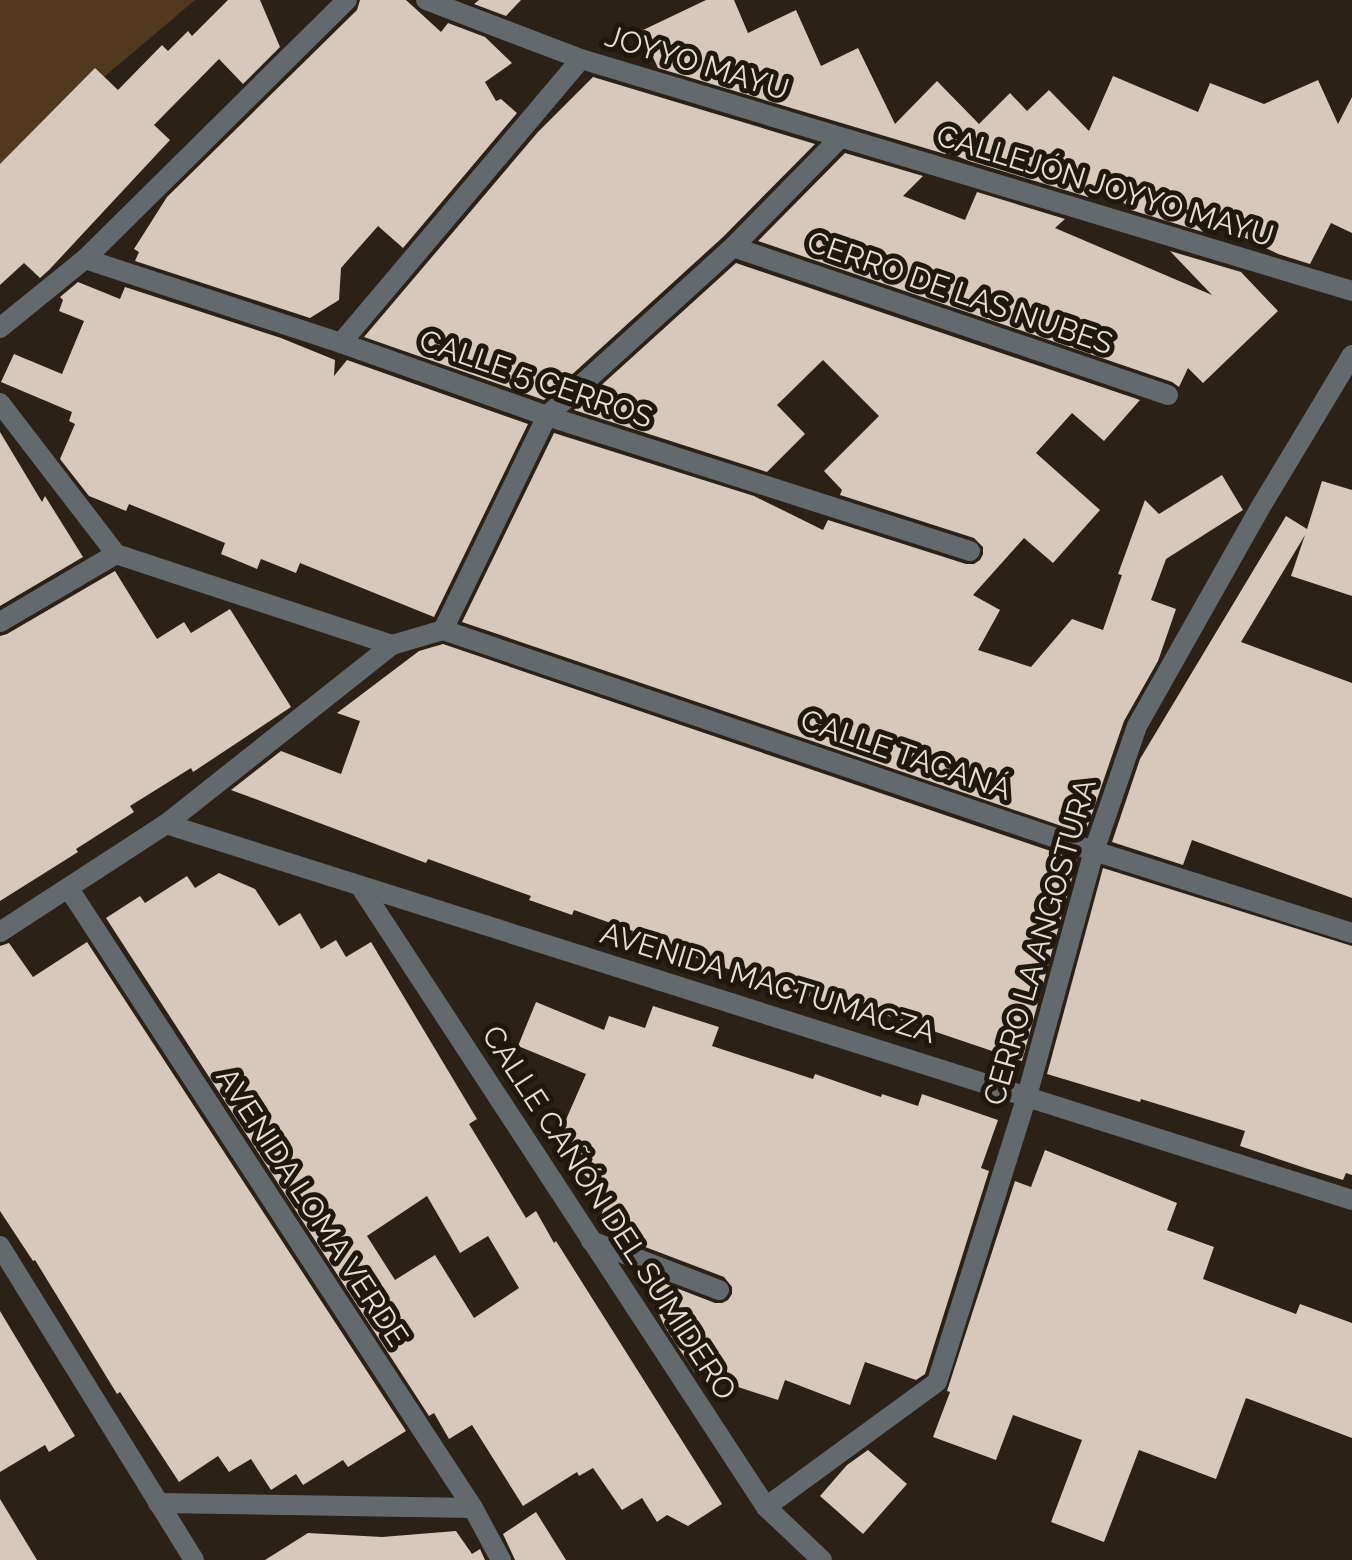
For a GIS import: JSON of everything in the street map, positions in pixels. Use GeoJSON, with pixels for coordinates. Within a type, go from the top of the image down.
{"type":"FeatureCollection","features":[{"type":"Feature","properties":{"kind":"street"},"geometry":{"type":"LineString","coordinates":[[0,328],[85,259],[347,0]]}},
{"type":"Feature","properties":{"kind":"street","name":"JOYYO MAYU"},"geometry":{"type":"LineString","coordinates":[[426,0],[581,59],[840,138]]}},
{"type":"Feature","properties":{"kind":"street"},"geometry":{"type":"LineString","coordinates":[[341,344],[581,59]]}},
{"type":"Feature","properties":{"kind":"street"},"geometry":{"type":"LineString","coordinates":[[0,932],[166,824],[392,645],[443,630],[547,416],[733,247],[840,138]]}},
{"type":"Feature","properties":{"kind":"street","name":"CALLEJÓN JOYYO MAYU"},"geometry":{"type":"LineString","coordinates":[[840,138],[1352,291]]}},
{"type":"Feature","properties":{"kind":"street","name":"CERRO DE LAS NUBES"},"geometry":{"type":"LineString","coordinates":[[733,247],[1168,395]]}},
{"type":"Feature","properties":{"kind":"street","name":"CALLE 5 CERROS"},"geometry":{"type":"LineString","coordinates":[[85,259],[547,416],[970,551]]}},
{"type":"Feature","properties":{"kind":"street","name":"CERRO LA ANGOSTURA"},"geometry":{"type":"LineString","coordinates":[[766,1508],[937,1382],[1027,1096],[1094,850],[1137,726],[1352,355]]}},
{"type":"Feature","properties":{"kind":"street"},"geometry":{"type":"LineString","coordinates":[[0,403],[116,554],[392,645]]}},
{"type":"Feature","properties":{"kind":"street"},"geometry":{"type":"LineString","coordinates":[[0,622],[116,554]]}},
{"type":"Feature","properties":{"kind":"street","name":"CALLE TACANÁ"},"geometry":{"type":"LineString","coordinates":[[443,630],[1352,933]]}},
{"type":"Feature","properties":{"kind":"street","name":"AVENIDA MACTUMACZA"},"geometry":{"type":"LineString","coordinates":[[166,824],[1352,1200]]}},
{"type":"Feature","properties":{"kind":"street","name":"CALLE CAÑÓN DEL SUMIDERO"},"geometry":{"type":"LineString","coordinates":[[360,886],[766,1508],[822,1560]]}},
{"type":"Feature","properties":{"kind":"street","name":"AVENIDA LOMA VERDE"},"geometry":{"type":"LineString","coordinates":[[68,889],[473,1508],[501,1560]]}},
{"type":"Feature","properties":{"kind":"street"},"geometry":{"type":"LineString","coordinates":[[591,1240],[718,1290]]}},
{"type":"Feature","properties":{"kind":"street"},"geometry":{"type":"LineString","coordinates":[[0,1246],[194,1560]]}},
{"type":"Feature","properties":{"kind":"street"},"geometry":{"type":"LineString","coordinates":[[158,1503],[473,1508]]}},
{"type":"Feature","properties":{"kind":"shaded area"},"geometry":{"type":"Polygon","coordinates":[[[0,0],[195,0],[0,165],[0,0]]]}},
{"type":"Feature","properties":{"kind":"building"},"geometry":{"type":"Polygon","coordinates":[[[228,0],[260,0],[280,47],[243,84],[219,59],[154,125],[170,140],[49,270],[40,278],[24,263],[0,285],[0,164],[95,68],[118,90],[162,45],[168,51],[188,31],[192,36],[228,0]]]}},
{"type":"Feature","properties":{"kind":"building"},"geometry":{"type":"Polygon","coordinates":[[[360,0],[406,0],[441,32],[448,23],[485,37],[512,63],[485,82],[496,101],[501,99],[517,113],[403,248],[378,226],[341,268],[339,300],[310,318],[135,261],[139,252],[134,249],[167,197],[357,10],[360,0]]]}},
{"type":"Feature","properties":{"kind":"building"},"geometry":{"type":"Polygon","coordinates":[[[479,0],[521,0],[506,16],[474,4],[479,0]]]}},
{"type":"Feature","properties":{"kind":"building"},"geometry":{"type":"Polygon","coordinates":[[[706,0],[734,0],[748,33],[796,10],[821,66],[858,48],[895,124],[937,81],[979,124],[1010,93],[1027,111],[1049,90],[1089,131],[1113,76],[1198,112],[1210,83],[1264,104],[1318,80],[1338,124],[1352,97],[1352,233],[1331,223],[1310,264],[1278,254],[1178,205],[1203,232],[1131,210],[1103,182],[1088,197],[658,68],[641,31],[706,0]]]}},
{"type":"Feature","properties":{"kind":"building"},"geometry":{"type":"Polygon","coordinates":[[[593,77],[815,144],[723,237],[544,400],[364,337],[538,132],[593,77]]]}},
{"type":"Feature","properties":{"kind":"building"},"geometry":{"type":"Polygon","coordinates":[[[845,153],[923,176],[903,196],[965,220],[977,192],[1065,219],[1055,228],[1212,295],[1170,251],[1241,272],[1278,311],[1203,383],[1188,368],[1179,387],[758,241],[845,153]]]}},
{"type":"Feature","properties":{"kind":"building"},"geometry":{"type":"Polygon","coordinates":[[[736,263],[1140,400],[1104,441],[1072,413],[1036,453],[1100,510],[1053,563],[1024,538],[973,595],[1000,610],[978,650],[1031,667],[1072,619],[1103,630],[1145,500],[1159,514],[1222,475],[1243,510],[1166,559],[1151,600],[1176,609],[1158,661],[1124,721],[1085,834],[462,622],[554,433],[754,496],[823,530],[828,520],[966,564],[980,560],[983,547],[974,538],[840,495],[842,490],[824,471],[879,416],[823,360],[777,405],[805,434],[767,472],[574,410],[736,263]]]}},
{"type":"Feature","properties":{"kind":"building"},"geometry":{"type":"Polygon","coordinates":[[[78,282],[120,299],[125,287],[281,338],[335,360],[334,376],[347,360],[528,424],[434,617],[300,563],[296,573],[261,559],[257,569],[221,554],[225,543],[129,504],[126,511],[89,496],[60,459],[75,424],[69,421],[72,412],[1,382],[14,354],[62,374],[84,321],[59,311],[63,300],[60,297],[78,282]]]}},
{"type":"Feature","properties":{"kind":"building"},"geometry":{"type":"Polygon","coordinates":[[[0,432],[42,502],[45,496],[83,557],[0,606],[0,432]]]}},
{"type":"Feature","properties":{"kind":"building"},"geometry":{"type":"Polygon","coordinates":[[[1322,481],[1352,490],[1352,596],[1291,576],[1305,535],[1241,642],[1352,683],[1352,898],[1192,840],[1183,865],[1112,842],[1140,759],[1286,516],[1307,529],[1322,481]]]}},
{"type":"Feature","properties":{"kind":"building"},"geometry":{"type":"Polygon","coordinates":[[[115,571],[157,639],[184,622],[191,633],[230,609],[291,707],[193,772],[191,768],[130,806],[134,812],[0,901],[0,636],[115,571]]]}},
{"type":"Feature","properties":{"kind":"building"},"geometry":{"type":"Polygon","coordinates":[[[443,644],[1077,860],[1022,1061],[871,1010],[868,1017],[798,993],[796,1000],[762,988],[761,991],[728,979],[731,970],[631,935],[633,931],[574,910],[572,915],[529,900],[531,896],[428,859],[426,863],[231,790],[281,751],[341,774],[360,721],[337,713],[419,651],[443,644]]]}},
{"type":"Feature","properties":{"kind":"building"},"geometry":{"type":"Polygon","coordinates":[[[1103,868],[1352,946],[1352,1175],[1346,1173],[1343,1180],[1308,1169],[1240,1146],[1245,1131],[1047,1074],[1103,868]]]}},
{"type":"Feature","properties":{"kind":"building"},"geometry":{"type":"Polygon","coordinates":[[[219,873],[255,889],[279,926],[300,913],[321,949],[336,940],[346,957],[371,942],[477,1119],[469,1124],[526,1218],[536,1211],[722,1504],[688,1526],[667,1515],[657,1522],[642,1498],[622,1510],[593,1468],[579,1476],[577,1472],[523,1506],[472,1425],[449,1439],[434,1413],[429,1416],[106,918],[140,896],[145,903],[187,876],[195,888],[219,873]],[[427,1196],[367,1236],[395,1280],[435,1255],[474,1318],[519,1288],[488,1236],[460,1253],[427,1196]]]}},
{"type":"Feature","properties":{"kind":"building"},"geometry":{"type":"Polygon","coordinates":[[[87,942],[406,1431],[348,1467],[343,1460],[303,1485],[296,1474],[271,1490],[251,1459],[229,1472],[218,1456],[179,1482],[120,1392],[117,1394],[35,1260],[0,1211],[0,946],[9,943],[33,977],[87,942]]]}},
{"type":"Feature","properties":{"kind":"building"},"geometry":{"type":"Polygon","coordinates":[[[536,1002],[604,1030],[609,1016],[645,1028],[653,1006],[719,1027],[712,1046],[881,1097],[882,1094],[918,1106],[922,1094],[998,1120],[981,1168],[989,1171],[925,1374],[916,1380],[865,1362],[850,1405],[785,1380],[778,1400],[695,1373],[665,1327],[640,1274],[715,1303],[728,1300],[732,1287],[724,1277],[640,1245],[642,1241],[598,1223],[609,1195],[575,1167],[557,1140],[586,1074],[518,1046],[536,1002]]]}},
{"type":"Feature","properties":{"kind":"building"},"geometry":{"type":"Polygon","coordinates":[[[1045,1150],[1177,1203],[1167,1230],[1214,1247],[1203,1279],[1296,1314],[1300,1304],[1352,1323],[1352,1438],[1246,1398],[1216,1479],[1139,1450],[1104,1542],[1051,1522],[1082,1440],[1013,1415],[996,1460],[933,1437],[1015,1181],[1031,1187],[1045,1150]]]}},
{"type":"Feature","properties":{"kind":"building"},"geometry":{"type":"Polygon","coordinates":[[[0,1311],[75,1436],[49,1452],[45,1445],[0,1472],[0,1311]]]}},
{"type":"Feature","properties":{"kind":"building"},"geometry":{"type":"Polygon","coordinates":[[[868,1450],[907,1484],[863,1534],[820,1496],[847,1465],[868,1450]]]}},
{"type":"Feature","properties":{"kind":"building"},"geometry":{"type":"Polygon","coordinates":[[[0,1499],[37,1560],[0,1560],[0,1499]]]}},
{"type":"Feature","properties":{"kind":"building"},"geometry":{"type":"Polygon","coordinates":[[[536,1512],[566,1560],[515,1560],[503,1534],[536,1512]]]}},
{"type":"Feature","properties":{"kind":"building"},"geometry":{"type":"Polygon","coordinates":[[[456,1531],[472,1554],[480,1549],[485,1560],[265,1560],[308,1533],[382,1537],[456,1531]]]}}]}
